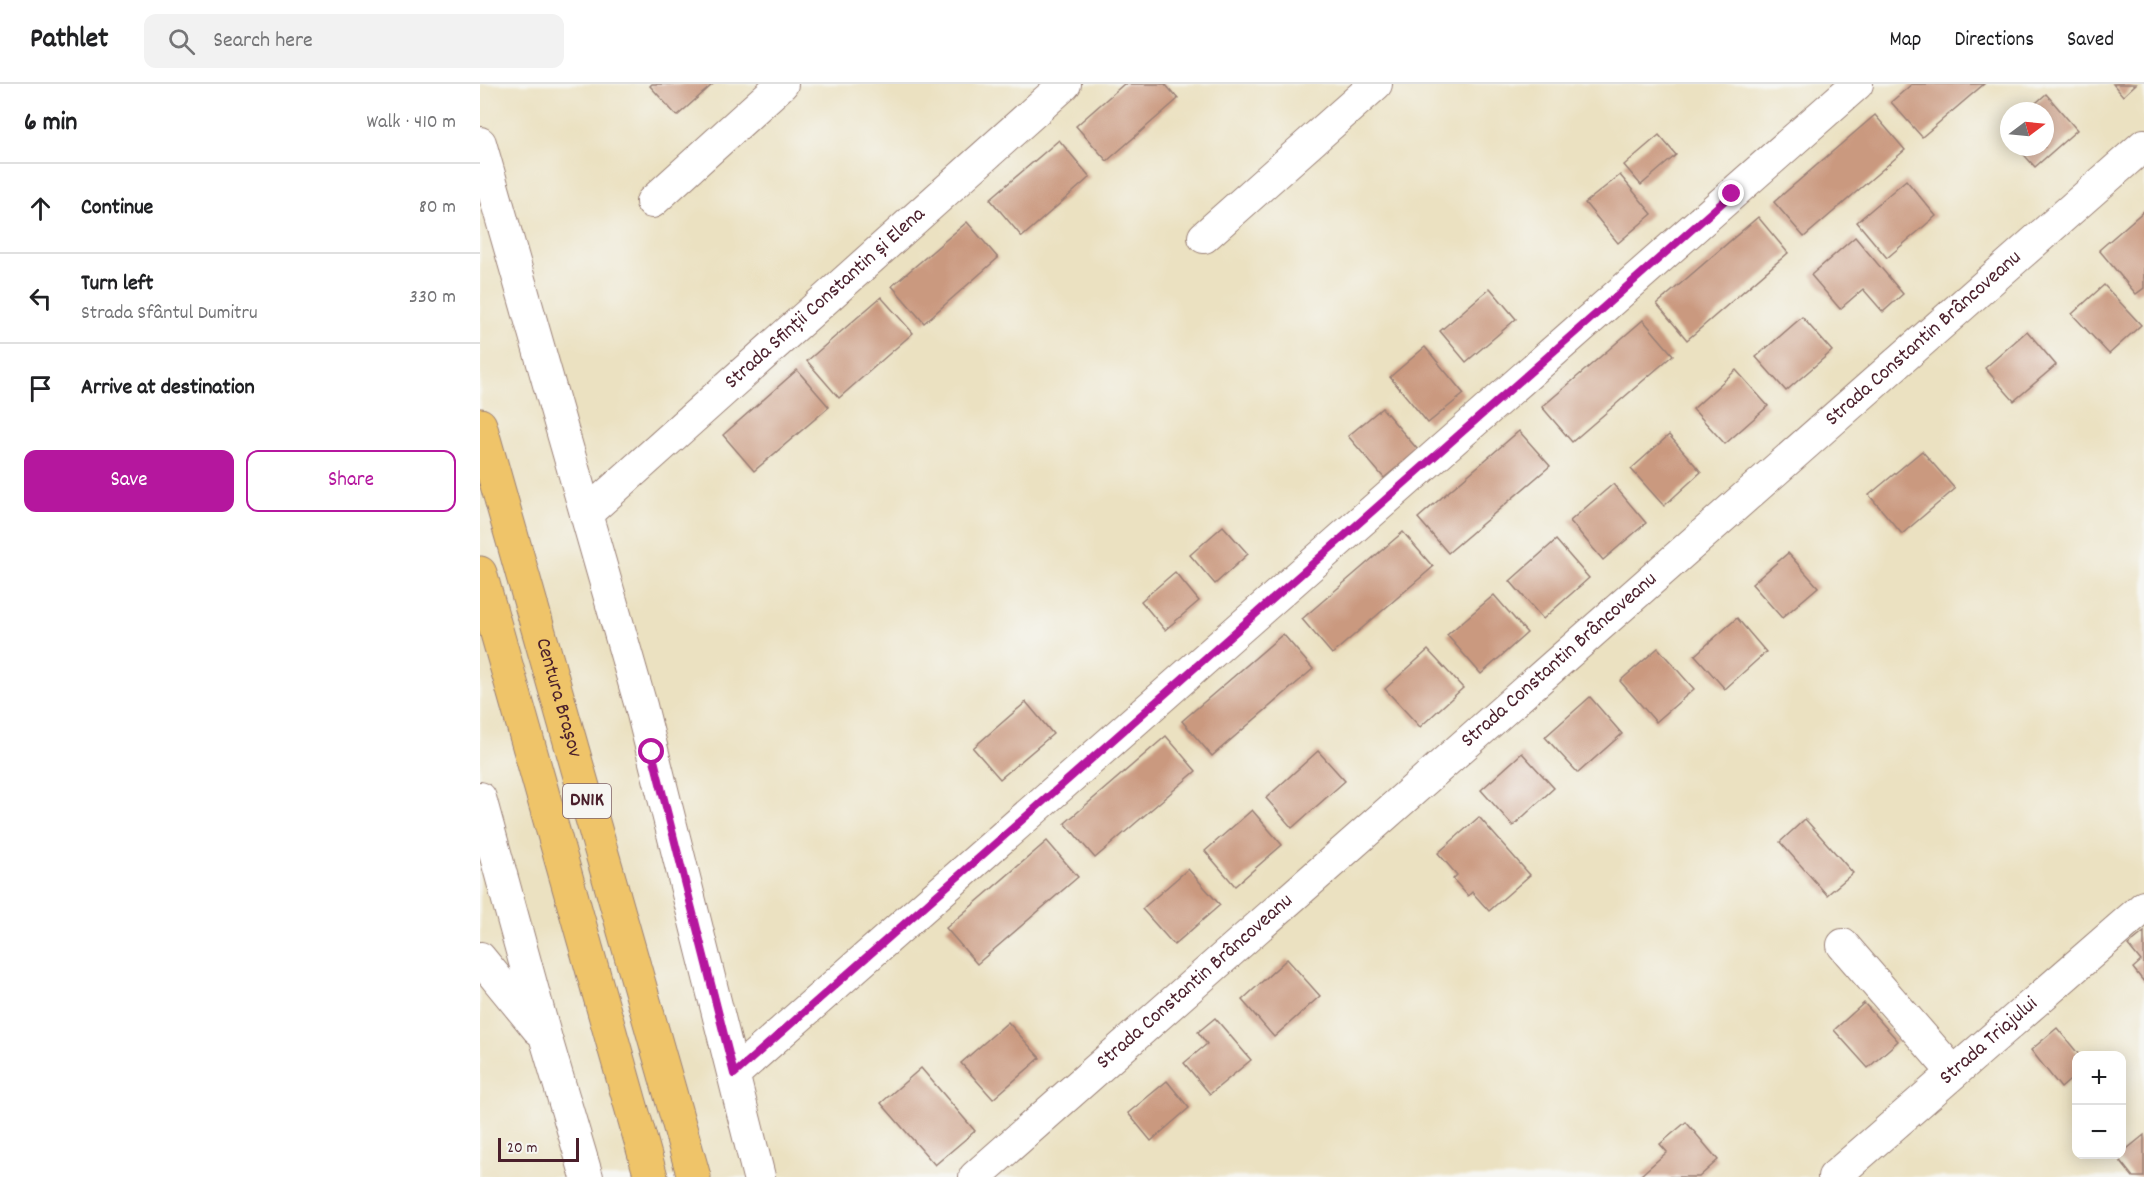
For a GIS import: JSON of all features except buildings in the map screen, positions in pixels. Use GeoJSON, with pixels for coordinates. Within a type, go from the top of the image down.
{"type":"FeatureCollection","features":[{"type":"Feature","properties":{"kind":"highway","name":"Centura Brașov"},"geometry":{"type":"LineString","coordinates":[[480,425],[694,1177]]}},
{"type":"Feature","properties":{"kind":"highway","name":"Centura Brașov"},"geometry":{"type":"LineString","coordinates":[[480,573],[651,1177]]}},
{"type":"Feature","properties":{"kind":"street"},"geometry":{"type":"LineString","coordinates":[[652,202],[782,84]]}},
{"type":"Feature","properties":{"kind":"street","name":"Strada Sfinții Constantin și Elena"},"geometry":{"type":"LineString","coordinates":[[585,514],[1065,84]]}},
{"type":"Feature","properties":{"kind":"street"},"geometry":{"type":"LineString","coordinates":[[1204,237],[1376,84]]}},
{"type":"Feature","properties":{"kind":"street"},"geometry":{"type":"LineString","coordinates":[[734,1074],[1857,84]]}},
{"type":"Feature","properties":{"kind":"street"},"geometry":{"type":"LineString","coordinates":[[480,143],[641,706],[759,1177]]}},
{"type":"Feature","properties":{"kind":"street","name":"Strada Constantin Brâncoveanu"},"geometry":{"type":"LineString","coordinates":[[975,1177],[2144,145]]}},
{"type":"Feature","properties":{"kind":"street"},"geometry":{"type":"LineString","coordinates":[[480,798],[546,1039],[587,1177]]}},
{"type":"Feature","properties":{"kind":"street","name":"Strada Triajului"},"geometry":{"type":"LineString","coordinates":[[1834,1177],[2144,907]]}},
{"type":"Feature","properties":{"kind":"street"},"geometry":{"type":"LineString","coordinates":[[1843,945],[1953,1072]]}},
{"type":"Feature","properties":{"kind":"street"},"geometry":{"type":"LineString","coordinates":[[480,958],[546,1039]]}},
{"type":"Feature","properties":{"kind":"route"},"geometry":{"type":"LineString","coordinates":[[652,752],[734,1074],[1732,194]]}}]}
